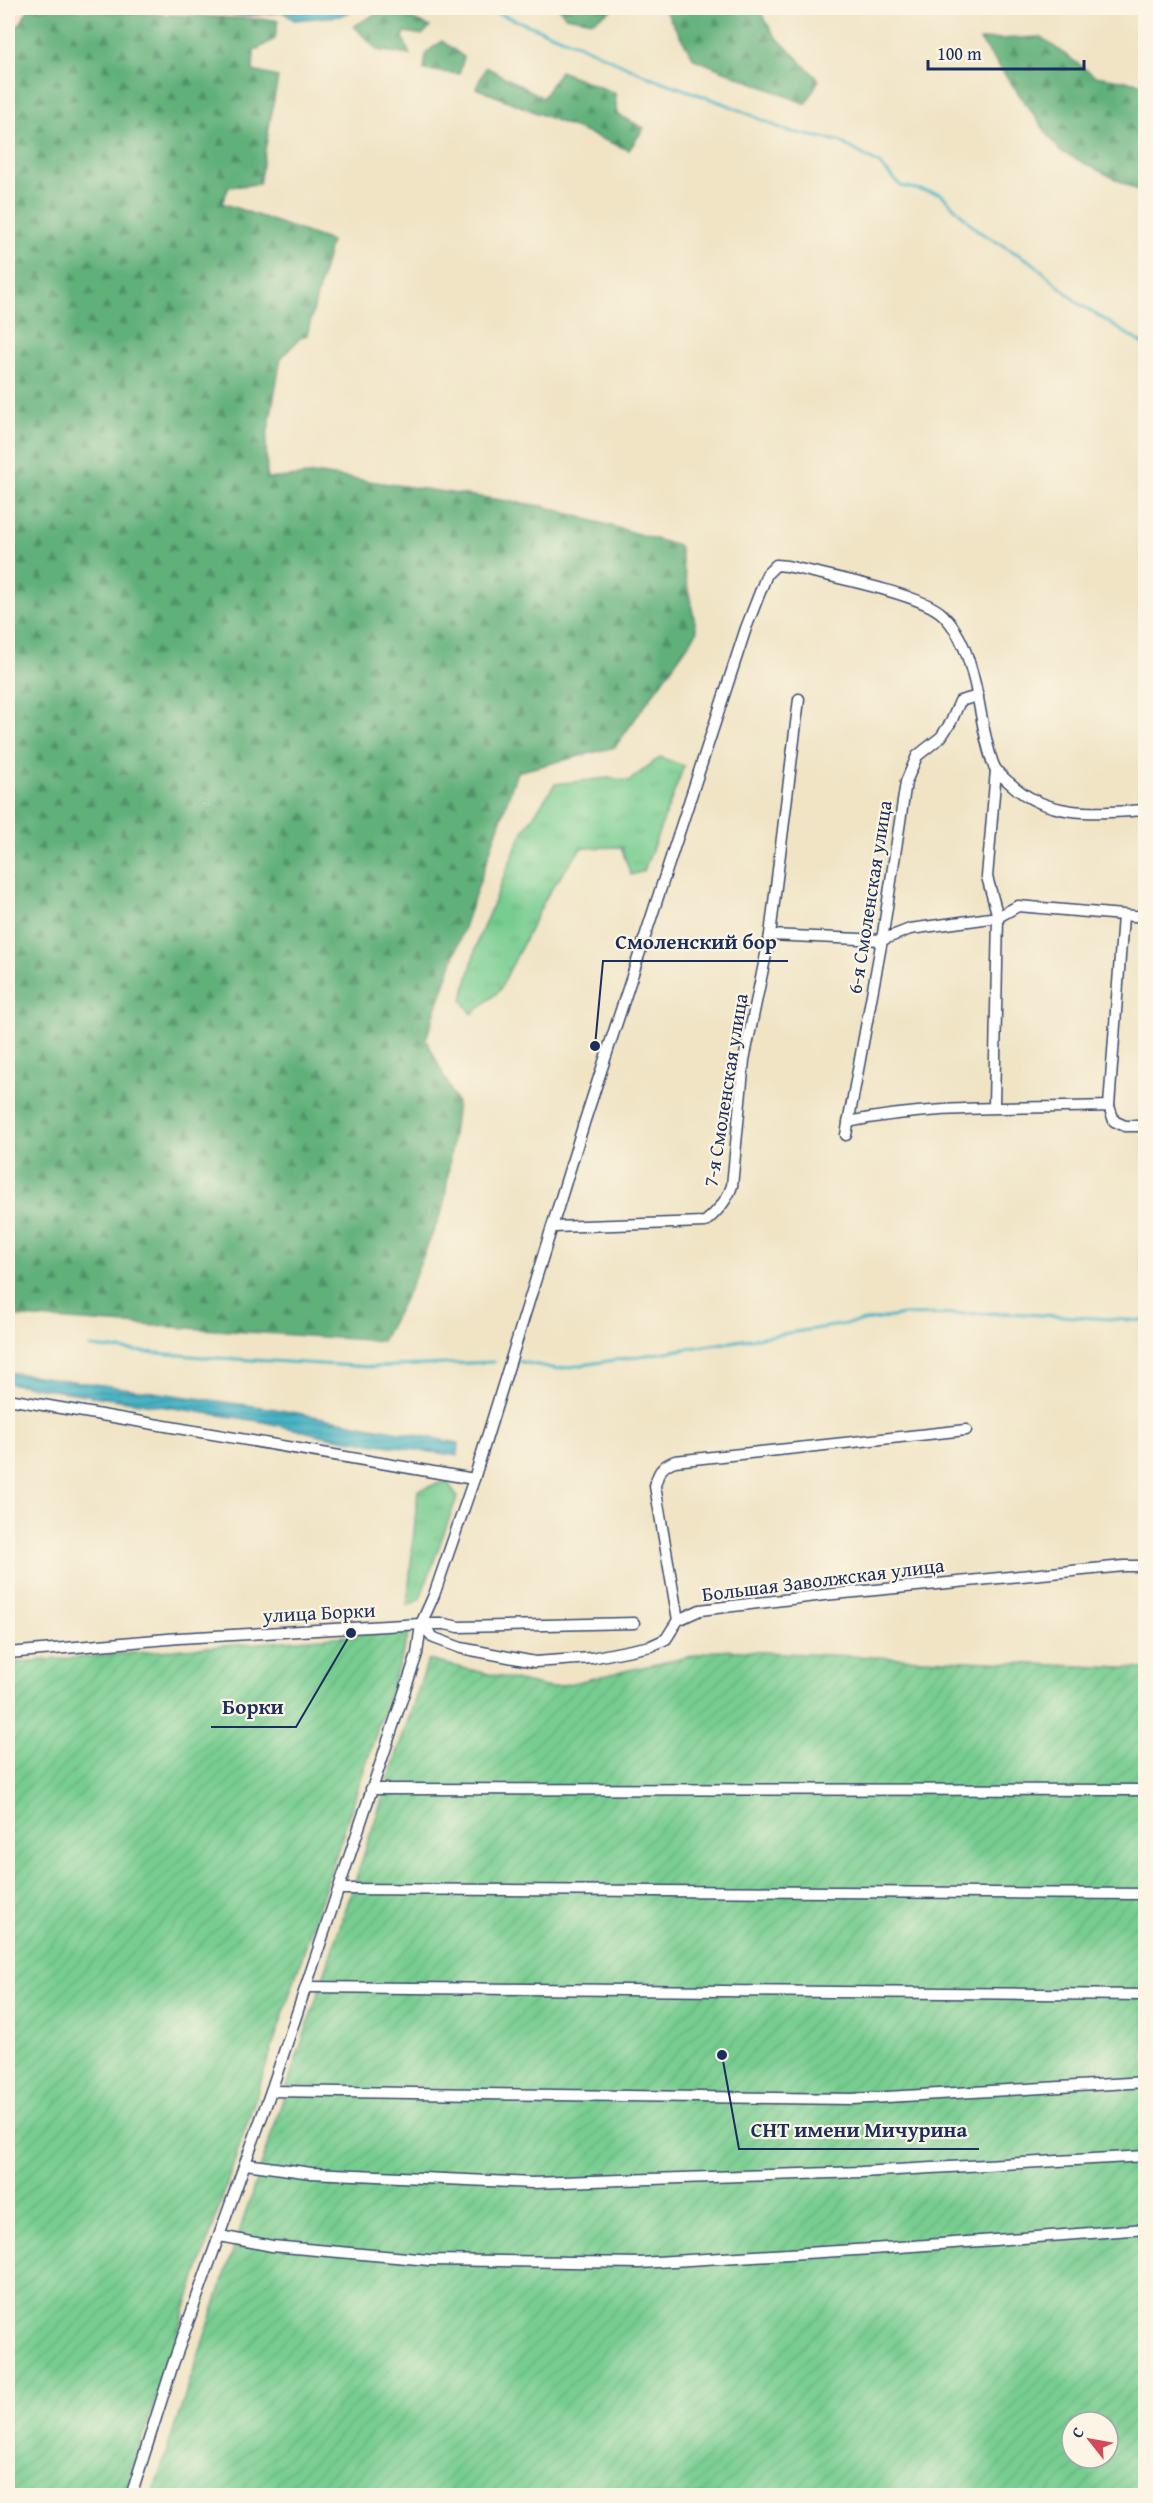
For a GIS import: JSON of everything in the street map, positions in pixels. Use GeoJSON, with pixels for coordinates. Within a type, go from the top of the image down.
{"type":"FeatureCollection","features":[{"type":"Feature","properties":{"kind":"street"},"geometry":{"type":"LineString","coordinates":[[131,2496],[173,2364],[246,2164],[417,1654],[421,1624],[434,1595],[474,1479],[589,1110],[735,662],[767,574],[776,565],[871,586],[924,603],[942,613],[958,634],[969,661],[996,770],[987,877],[998,917],[994,1106]]}},
{"type":"Feature","properties":{"kind":"street","name":"6-я Смоленская улица"},"geometry":{"type":"LineString","coordinates":[[846,1135],[882,940],[906,782],[917,756],[941,737],[951,722],[960,701],[978,696]]}},
{"type":"Feature","properties":{"kind":"street","name":"7-я Смоленская улица"},"geometry":{"type":"LineString","coordinates":[[553,1227],[705,1222],[723,1203],[732,1186],[744,1060],[770,935],[799,699]]}},
{"type":"Feature","properties":{"kind":"street"},"geometry":{"type":"LineString","coordinates":[[996,770],[1016,789],[1052,808],[1091,813],[1146,810]]}},
{"type":"Feature","properties":{"kind":"street"},"geometry":{"type":"LineString","coordinates":[[770,935],[882,940],[910,929],[998,917],[1018,906],[1146,917]]}},
{"type":"Feature","properties":{"kind":"street"},"geometry":{"type":"LineString","coordinates":[[1123,916],[1109,1106],[1114,1121],[1125,1126],[1146,1126]]}},
{"type":"Feature","properties":{"kind":"street"},"geometry":{"type":"LineString","coordinates":[[848,1122],[943,1109],[994,1106],[1109,1106]]}},
{"type":"Feature","properties":{"kind":"street"},"geometry":{"type":"LineString","coordinates":[[8,1399],[474,1479]]}},
{"type":"Feature","properties":{"kind":"street"},"geometry":{"type":"LineString","coordinates":[[678,1620],[656,1486],[658,1474],[665,1465],[675,1461],[966,1430]]}},
{"type":"Feature","properties":{"kind":"street","name":"Большая Заволжская улица"},"geometry":{"type":"LineString","coordinates":[[421,1624],[434,1638],[460,1648],[535,1662],[591,1658],[651,1647],[666,1639],[678,1620],[700,1610],[824,1595],[1124,1566],[1146,1566]]}},
{"type":"Feature","properties":{"kind":"street","name":"улица Борки"},"geometry":{"type":"LineString","coordinates":[[8,1653],[179,1638],[421,1624],[445,1624],[459,1627],[634,1623]]}},
{"type":"Feature","properties":{"kind":"street"},"geometry":{"type":"LineString","coordinates":[[371,1790],[1146,1790]]}},
{"type":"Feature","properties":{"kind":"street"},"geometry":{"type":"LineString","coordinates":[[339,1889],[1146,1894]]}},
{"type":"Feature","properties":{"kind":"street"},"geometry":{"type":"LineString","coordinates":[[306,1987],[1146,1995]]}},
{"type":"Feature","properties":{"kind":"street"},"geometry":{"type":"LineString","coordinates":[[271,2091],[852,2099],[1146,2082]]}},
{"type":"Feature","properties":{"kind":"street"},"geometry":{"type":"LineString","coordinates":[[246,2164],[311,2173],[532,2183],[861,2172],[1146,2156]]}},
{"type":"Feature","properties":{"kind":"street"},"geometry":{"type":"LineString","coordinates":[[220,2235],[272,2246],[429,2260],[640,2263],[884,2249],[1146,2229]]}},
{"type":"Feature","properties":{"kind":"green space"},"geometry":{"type":"Polygon","coordinates":[[[29,8],[278,20],[275,39],[254,51],[253,71],[278,77],[259,184],[229,187],[222,203],[331,241],[307,335],[300,338],[281,358],[266,442],[267,479],[320,474],[543,506],[679,546],[697,632],[615,747],[517,772],[426,1039],[457,1103],[444,1206],[410,1288],[382,1341],[8,1316],[8,21],[19,26],[29,8]]]}},
{"type":"Feature","properties":{"kind":"green space"},"geometry":{"type":"Polygon","coordinates":[[[386,8],[430,27],[422,35],[405,32],[403,38],[410,55],[377,50],[354,26],[386,8]]]}},
{"type":"Feature","properties":{"kind":"green space"},"geometry":{"type":"Polygon","coordinates":[[[559,8],[615,8],[593,21],[565,16],[559,8]]]}},
{"type":"Feature","properties":{"kind":"green space"},"geometry":{"type":"Polygon","coordinates":[[[660,8],[758,8],[774,35],[819,80],[806,104],[694,59],[666,12],[660,8]]]}},
{"type":"Feature","properties":{"kind":"green space"},"geometry":{"type":"Polygon","coordinates":[[[1041,37],[1095,76],[1145,84],[1145,194],[1060,151],[980,40],[1041,37]]]}},
{"type":"Feature","properties":{"kind":"green space"},"geometry":{"type":"Polygon","coordinates":[[[442,41],[464,57],[459,74],[424,70],[426,53],[442,41]]]}},
{"type":"Feature","properties":{"kind":"green space"},"geometry":{"type":"Polygon","coordinates":[[[486,67],[543,98],[560,71],[615,93],[617,114],[644,128],[629,150],[476,88],[486,67]]]}},
{"type":"Feature","properties":{"kind":"green space"},"geometry":{"type":"Polygon","coordinates":[[[660,757],[684,766],[644,871],[631,875],[621,847],[581,848],[548,894],[499,991],[472,1014],[462,1000],[478,940],[522,833],[555,784],[608,778],[629,781],[660,757]]]}},
{"type":"Feature","properties":{"kind":"green space"},"geometry":{"type":"Polygon","coordinates":[[[447,1481],[457,1497],[420,1599],[407,1606],[418,1490],[447,1481]]]}},
{"type":"Feature","properties":{"kind":"green space"},"geometry":{"type":"Polygon","coordinates":[[[410,1631],[124,2495],[8,2495],[8,1663],[410,1631]]]}},
{"type":"Feature","properties":{"kind":"green space"},"geometry":{"type":"Polygon","coordinates":[[[718,1650],[1145,1669],[1145,2495],[152,2496],[428,1660],[550,1688],[718,1650]]]}},
{"type":"Feature","properties":{"kind":"water"},"geometry":{"type":"Polygon","coordinates":[[[182,8],[361,8],[339,16],[294,20],[283,12],[247,16],[182,8]]]}},
{"type":"Feature","properties":{"kind":"water"},"geometry":{"type":"Polygon","coordinates":[[[8,1372],[275,1409],[459,1443],[458,1456],[329,1437],[259,1421],[8,1383],[8,1372]]]}},
{"type":"Feature","properties":{"kind":"waterway"},"geometry":{"type":"LineString","coordinates":[[484,8],[582,46],[649,77],[728,105],[787,131],[839,141],[879,164],[901,186],[941,194],[978,231],[1033,263],[1078,303],[1146,346]]}},
{"type":"Feature","properties":{"kind":"waterway"},"geometry":{"type":"LineString","coordinates":[[517,1361],[557,1369],[904,1315],[1007,1313],[1146,1321]]}},
{"type":"Feature","properties":{"kind":"waterway"},"geometry":{"type":"LineString","coordinates":[[90,1347],[202,1357],[372,1367],[494,1362]]}},
{"type":"Feature","properties":{"kind":"place","name":"Смоленский бор"},"geometry":{"type":"Point","coordinates":[595,1046]}},
{"type":"Feature","properties":{"kind":"place","name":"Борки"},"geometry":{"type":"Point","coordinates":[351,1633]}},
{"type":"Feature","properties":{"kind":"place","name":"СНТ имени Мичурина"},"geometry":{"type":"Point","coordinates":[722,2055]}}]}
